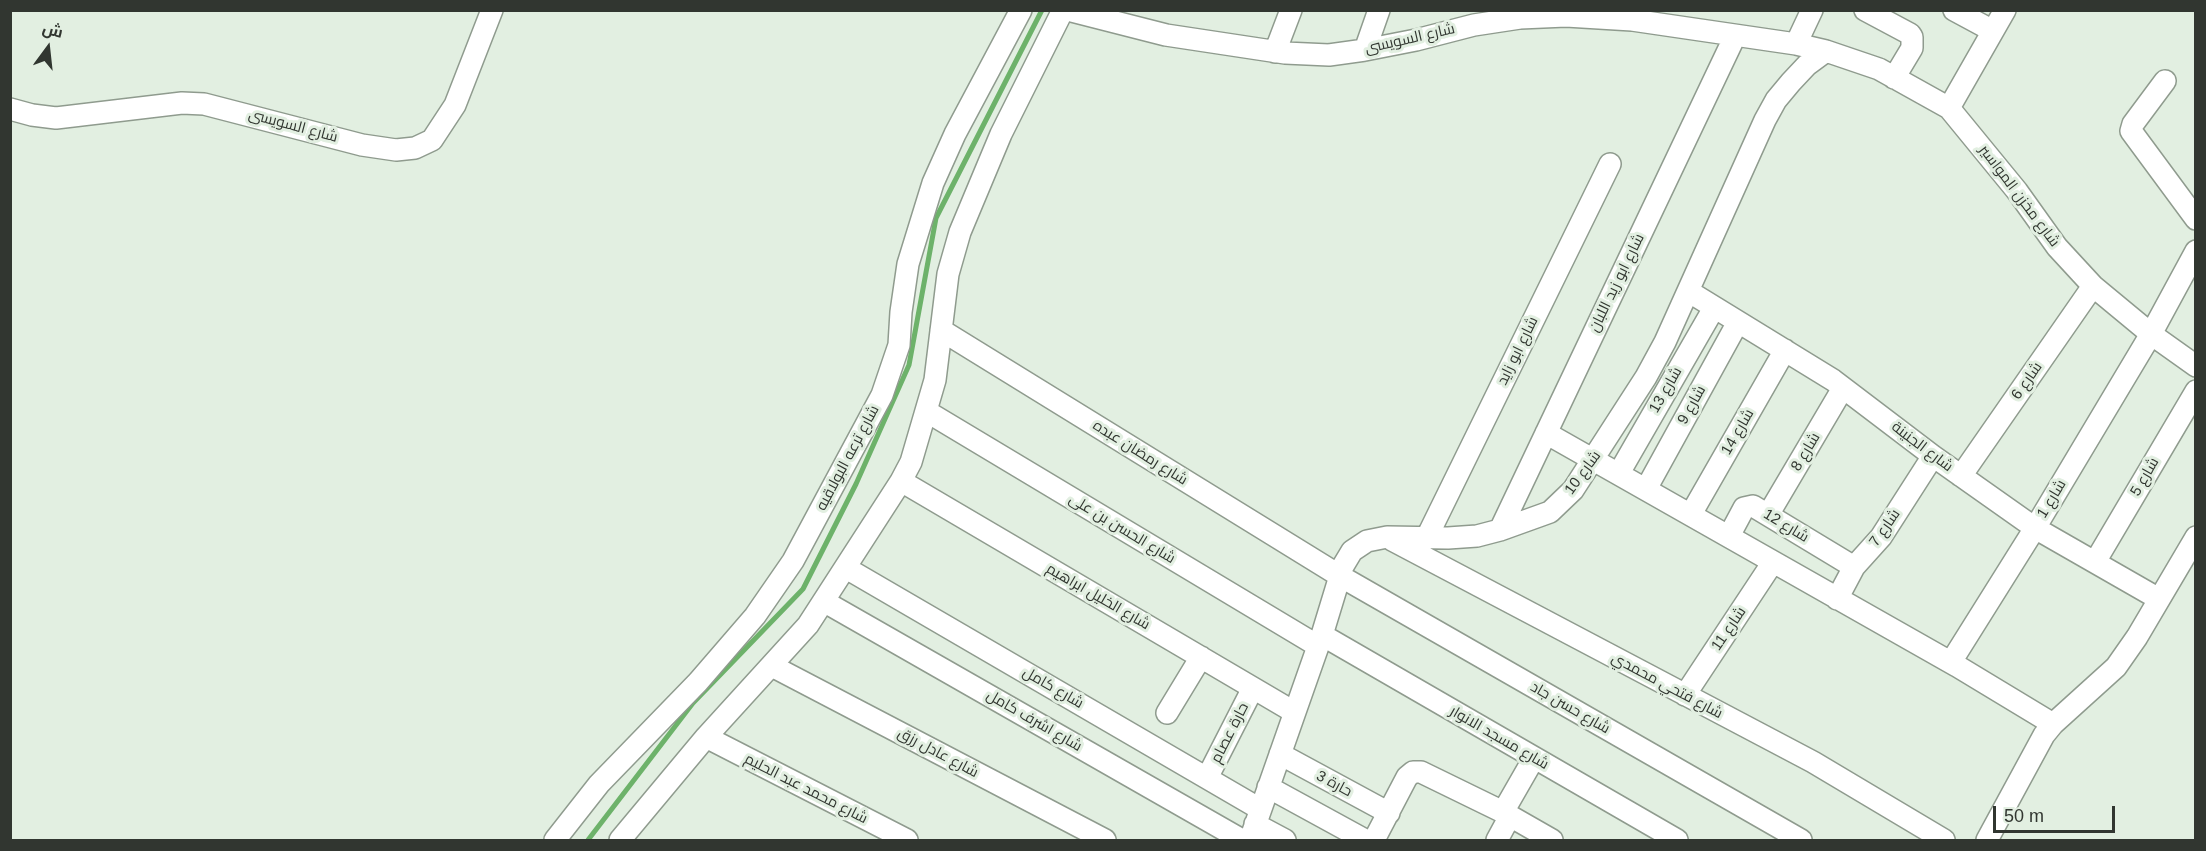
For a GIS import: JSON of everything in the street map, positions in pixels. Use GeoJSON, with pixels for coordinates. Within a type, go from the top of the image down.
{"type":"FeatureCollection","features":[{"type":"Feature","properties":{"kind":"street","name":"شارع السويسى"},"geometry":{"type":"LineString","coordinates":[[10,109],[56,118],[182,103],[204,104],[362,145],[396,150],[415,148],[432,140],[455,105],[492,10]]}},
{"type":"Feature","properties":{"kind":"street","name":"شارع ترعه البولاقيه"},"geometry":{"type":"LineString","coordinates":[[555,840],[599,784],[698,682],[755,616],[794,561],[882,395],[899,345],[908,264],[933,183],[955,134],[1021,10]]}},
{"type":"Feature","properties":{"kind":"street"},"geometry":{"type":"LineString","coordinates":[[620,840],[706,737],[808,625],[825,602],[901,481],[911,462],[935,380],[948,274],[960,232],[1001,134],[1063,10]]}},
{"type":"Feature","properties":{"kind":"street","name":"شارع السويسى"},"geometry":{"type":"LineString","coordinates":[[1068,10],[1166,35],[1275,52],[1329,55],[1416,40],[1478,18],[1626,15],[1826,51]]}},
{"type":"Feature","properties":{"kind":"street"},"geometry":{"type":"LineString","coordinates":[[1275,52],[1291,10]]}},
{"type":"Feature","properties":{"kind":"street"},"geometry":{"type":"LineString","coordinates":[[1365,50],[1379,10]]}},
{"type":"Feature","properties":{"kind":"street"},"geometry":{"type":"LineString","coordinates":[[1796,44],[1812,10]]}},
{"type":"Feature","properties":{"kind":"street"},"geometry":{"type":"LineString","coordinates":[[1865,10],[1912,37],[1912,48],[1894,78]]}},
{"type":"Feature","properties":{"kind":"street"},"geometry":{"type":"LineString","coordinates":[[1954,10],[1993,31]]}},
{"type":"Feature","properties":{"kind":"street"},"geometry":{"type":"LineString","coordinates":[[1949,108],[2005,10]]}},
{"type":"Feature","properties":{"kind":"street","name":"شارع ابو زيد اللبان"},"geometry":{"type":"LineString","coordinates":[[1500,530],[1735,36]]}},
{"type":"Feature","properties":{"kind":"street","name":"شارع مخزن المواسير"},"geometry":{"type":"LineString","coordinates":[[1826,51],[1857,61],[1894,78],[1949,108],[2017,190],[2057,247],[2093,286],[2151,334],[2196,366]]}},
{"type":"Feature","properties":{"kind":"street","name":"شارع 10"},"geometry":{"type":"LineString","coordinates":[[1252,828],[1320,641],[1343,566],[1352,551],[1367,541],[1387,537],[1426,539],[1477,536],[1500,530],[1550,512],[1573,490],[1646,377],[1776,100],[1807,65],[1826,51]]}},
{"type":"Feature","properties":{"kind":"street"},"geometry":{"type":"LineString","coordinates":[[2165,81],[2133,124],[2131,131],[2196,219]]}},
{"type":"Feature","properties":{"kind":"street","name":"شارع ابو زايد"},"geometry":{"type":"LineString","coordinates":[[1426,539],[1610,164]]}},
{"type":"Feature","properties":{"kind":"street","name":"شارع 1"},"geometry":{"type":"LineString","coordinates":[[1951,662],[2035,528],[2151,334],[2196,251]]}},
{"type":"Feature","properties":{"kind":"street","name":"شارع 6"},"geometry":{"type":"LineString","coordinates":[[1961,476],[2093,286]]}},
{"type":"Feature","properties":{"kind":"street","name":"شارع الجنينة"},"geometry":{"type":"LineString","coordinates":[[1688,291],[1843,388],[1933,456],[2035,528],[2159,599]]}},
{"type":"Feature","properties":{"kind":"street","name":"شارع 13"},"geometry":{"type":"LineString","coordinates":[[1619,473],[1714,308]]}},
{"type":"Feature","properties":{"kind":"street","name":"شارع 9"},"geometry":{"type":"LineString","coordinates":[[1646,489],[1738,322]]}},
{"type":"Feature","properties":{"kind":"street","name":"شارع رمضان عبده"},"geometry":{"type":"LineString","coordinates":[[941,330],[1340,576]]}},
{"type":"Feature","properties":{"kind":"street","name":"شارع 14"},"geometry":{"type":"LineString","coordinates":[[1691,514],[1785,350]]}},
{"type":"Feature","properties":{"kind":"street","name":"شارع 8"},"geometry":{"type":"LineString","coordinates":[[1768,515],[1843,388]]}},
{"type":"Feature","properties":{"kind":"street","name":"شارع 5"},"geometry":{"type":"LineString","coordinates":[[2095,562],[2196,391]]}},
{"type":"Feature","properties":{"kind":"street","name":"شارع الحسن بن على"},"geometry":{"type":"LineString","coordinates":[[926,411],[1320,641]]}},
{"type":"Feature","properties":{"kind":"street"},"geometry":{"type":"LineString","coordinates":[[1546,433],[1951,662],[2053,724]]}},
{"type":"Feature","properties":{"kind":"street","name":"شارع 7"},"geometry":{"type":"LineString","coordinates":[[1837,599],[1854,567],[1881,537],[1933,456]]}},
{"type":"Feature","properties":{"kind":"street","name":"شارع الخليل ابراهيم"},"geometry":{"type":"LineString","coordinates":[[901,481],[1294,712]]}},
{"type":"Feature","properties":{"kind":"street","name":"شارع 12"},"geometry":{"type":"LineString","coordinates":[[1729,536],[1744,508],[1753,506],[1854,567]]}},
{"type":"Feature","properties":{"kind":"street","name":"شارع فتحي محمدي"},"geometry":{"type":"LineString","coordinates":[[1387,537],[1813,762],[1944,840]]}},
{"type":"Feature","properties":{"kind":"street"},"geometry":{"type":"LineString","coordinates":[[1987,840],[2034,753],[2053,724],[2116,667],[2137,637],[2196,537]]}},
{"type":"Feature","properties":{"kind":"street","name":"شارع 11"},"geometry":{"type":"LineString","coordinates":[[1685,695],[1773,562]]}},
{"type":"Feature","properties":{"kind":"street","name":"شارع كامل"},"geometry":{"type":"LineString","coordinates":[[846,568],[1208,778],[1252,828]]}},
{"type":"Feature","properties":{"kind":"street","name":"شارع حسن جاد"},"geometry":{"type":"LineString","coordinates":[[1340,576],[1801,840]]}},
{"type":"Feature","properties":{"kind":"street","name":"شارع اشرف كامل"},"geometry":{"type":"LineString","coordinates":[[825,602],[1252,828]]}},
{"type":"Feature","properties":{"kind":"street","name":"شارع مسجد الانوار"},"geometry":{"type":"LineString","coordinates":[[1320,641],[1534,758],[1677,840]]}},
{"type":"Feature","properties":{"kind":"street"},"geometry":{"type":"LineString","coordinates":[[1167,713],[1201,657]]}},
{"type":"Feature","properties":{"kind":"street","name":"شارع عادل رزق"},"geometry":{"type":"LineString","coordinates":[[772,666],[1105,840]]}},
{"type":"Feature","properties":{"kind":"street","name":"حارة عصام"},"geometry":{"type":"LineString","coordinates":[[1208,778],[1253,688]]}},
{"type":"Feature","properties":{"kind":"street","name":"شارع محمد عبد الحليم"},"geometry":{"type":"LineString","coordinates":[[706,737],[907,840]]}},
{"type":"Feature","properties":{"kind":"street","name":"حارة 3"},"geometry":{"type":"LineString","coordinates":[[1280,754],[1389,813]]}},
{"type":"Feature","properties":{"kind":"street"},"geometry":{"type":"LineString","coordinates":[[1497,840],[1534,758]]}},
{"type":"Feature","properties":{"kind":"street"},"geometry":{"type":"LineString","coordinates":[[1374,840],[1407,777],[1413,772],[1421,772],[1507,814],[1543,838]]}},
{"type":"Feature","properties":{"kind":"street"},"geometry":{"type":"LineString","coordinates":[[1268,787],[1365,840]]}},
{"type":"Feature","properties":{"kind":"street"},"geometry":{"type":"LineString","coordinates":[[1252,828],[1286,840]]}},
{"type":"Feature","properties":{"kind":"waterway"},"geometry":{"type":"LineString","coordinates":[[588,840],[693,703],[803,589],[856,484],[909,365],[936,218],[1042,10]]}}]}
